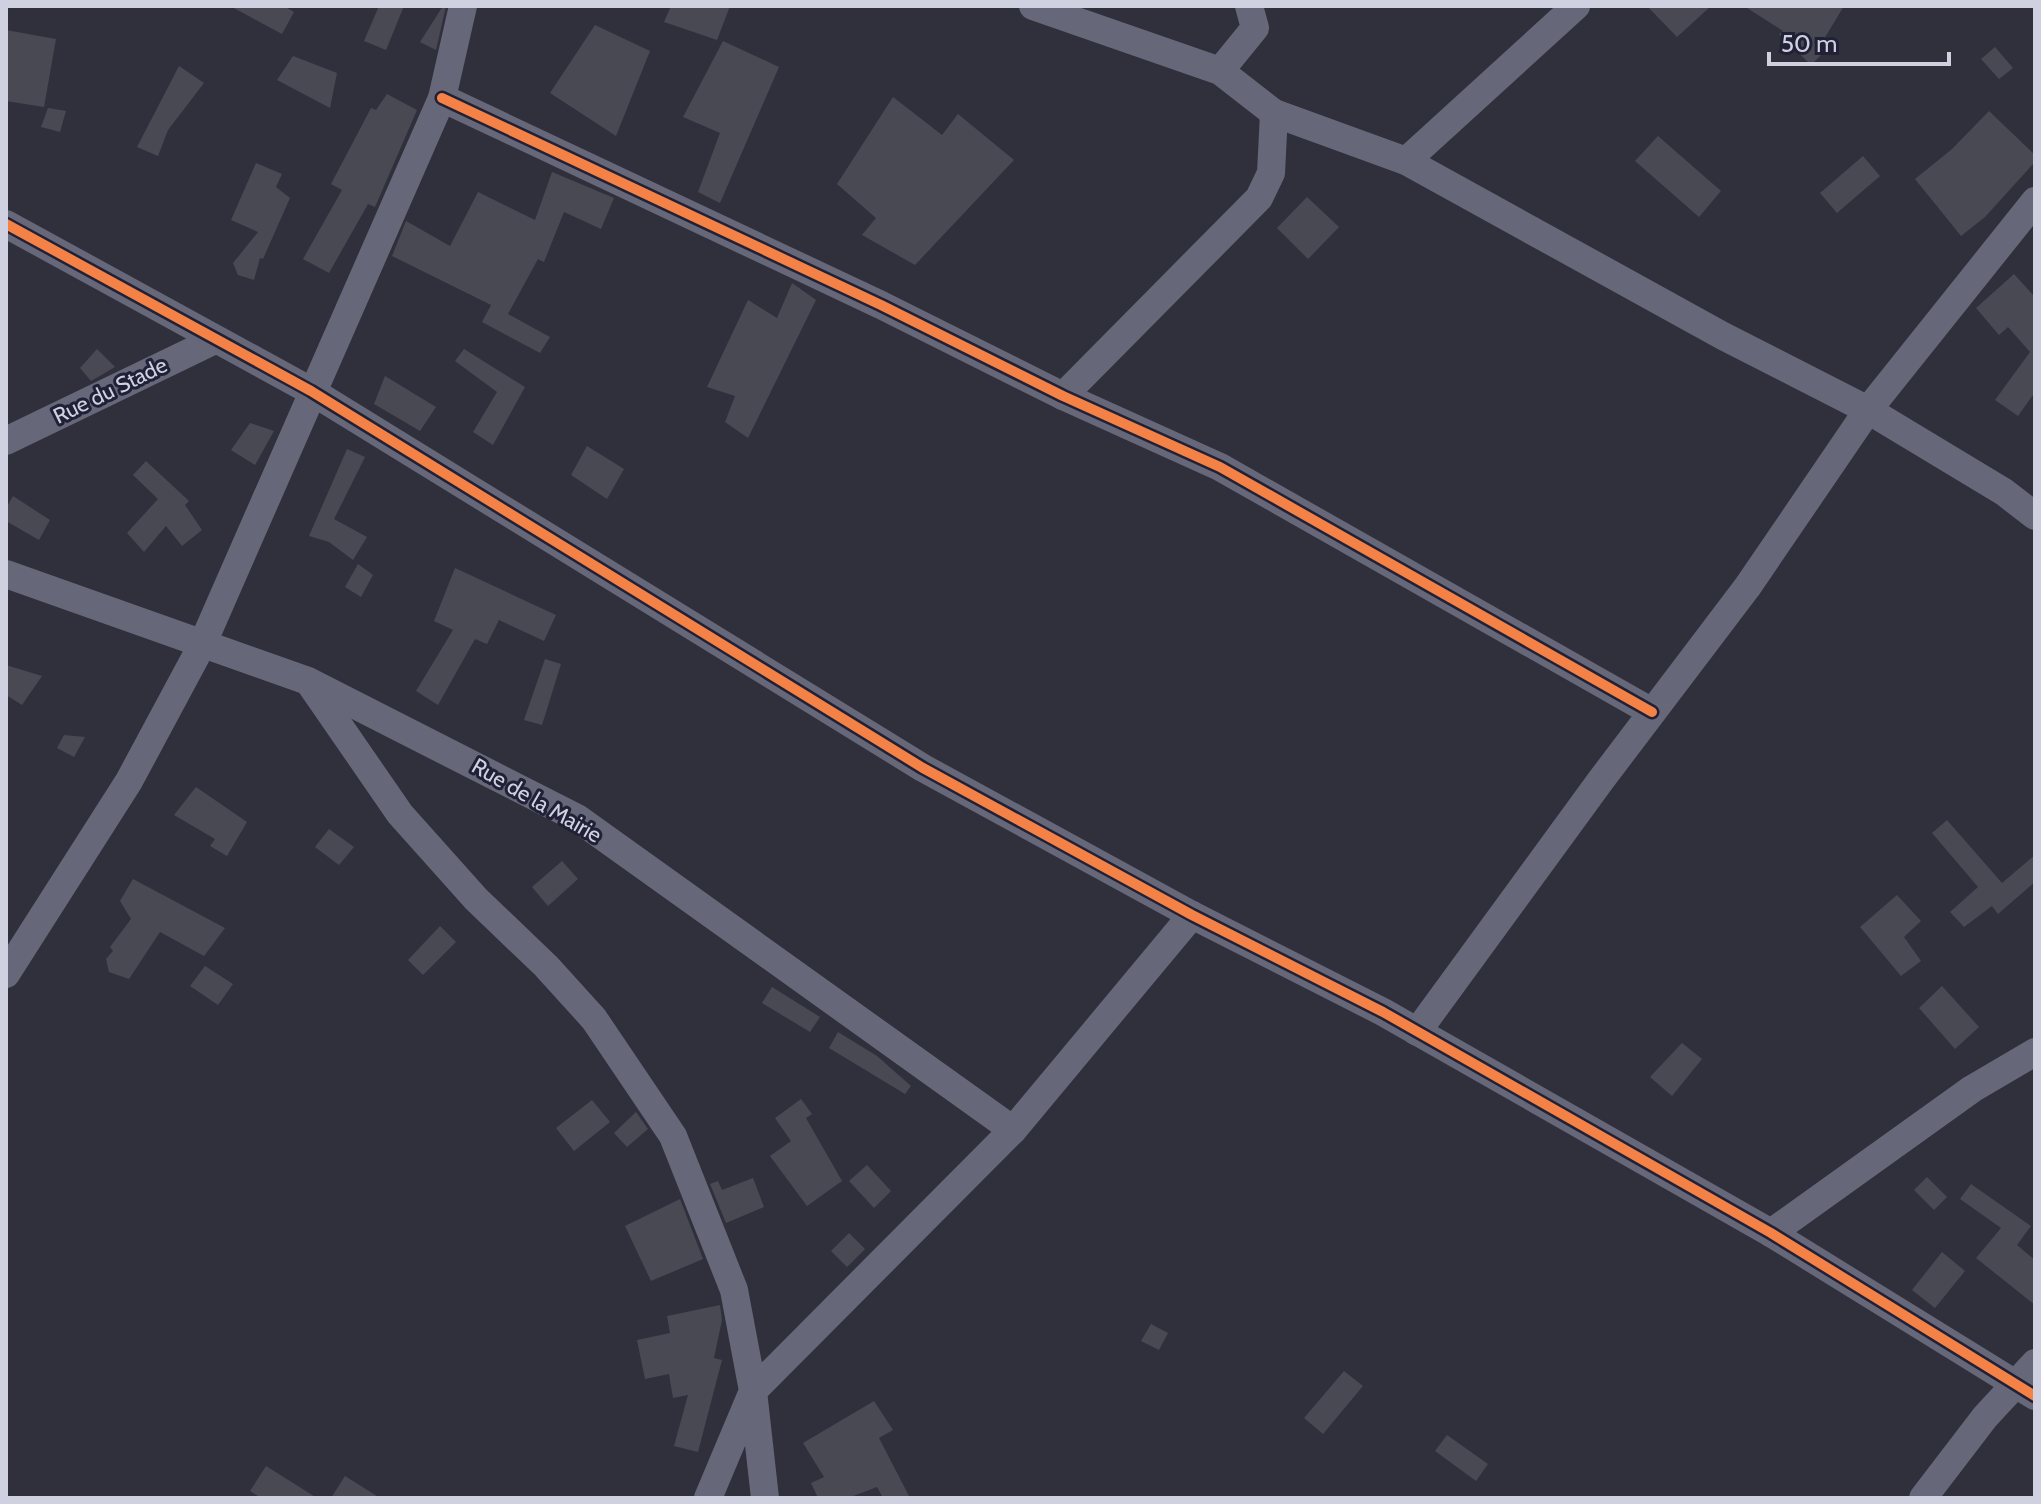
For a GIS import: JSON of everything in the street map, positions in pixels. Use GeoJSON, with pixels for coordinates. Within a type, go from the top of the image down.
{"type":"FeatureCollection","features":[{"type":"Feature","properties":{"kind":"street"},"geometry":{"type":"LineString","coordinates":[[6,974],[129,781],[202,645],[442,98],[463,6]]}},
{"type":"Feature","properties":{"kind":"street"},"geometry":{"type":"LineString","coordinates":[[1033,6],[1220,71],[1274,113],[1406,161],[1723,336],[1868,410],[2004,492],[2035,516]]}},
{"type":"Feature","properties":{"kind":"street"},"geometry":{"type":"LineString","coordinates":[[1220,71],[1252,17],[1275,6]]}},
{"type":"Feature","properties":{"kind":"street"},"geometry":{"type":"LineString","coordinates":[[1406,161],[1576,6]]}},
{"type":"Feature","properties":{"kind":"street"},"geometry":{"type":"LineString","coordinates":[[442,98],[881,305],[1063,396],[1220,467],[1652,712]]}},
{"type":"Feature","properties":{"kind":"street"},"geometry":{"type":"LineString","coordinates":[[1063,396],[1259,198],[1271,173],[1274,113]]}},
{"type":"Feature","properties":{"kind":"street"},"geometry":{"type":"LineString","coordinates":[[1417,1032],[1748,586],[1868,410],[2035,201]]}},
{"type":"Feature","properties":{"kind":"street"},"geometry":{"type":"LineString","coordinates":[[6,224],[311,391],[923,768],[1192,915],[1417,1032],[1771,1233],[2024,1390]]}},
{"type":"Feature","properties":{"kind":"street","name":"Rue du Stade"},"geometry":{"type":"LineString","coordinates":[[6,441],[215,340]]}},
{"type":"Feature","properties":{"kind":"street","name":"Rue de la Mairie"},"geometry":{"type":"LineString","coordinates":[[6,574],[308,681],[577,818],[1013,1130]]}},
{"type":"Feature","properties":{"kind":"street"},"geometry":{"type":"LineString","coordinates":[[308,681],[400,814],[476,899],[546,966],[594,1019],[673,1136],[734,1290],[753,1391],[765,1498]]}},
{"type":"Feature","properties":{"kind":"street"},"geometry":{"type":"LineString","coordinates":[[708,1498],[753,1391],[1013,1130],[1192,915]]}},
{"type":"Feature","properties":{"kind":"street"},"geometry":{"type":"LineString","coordinates":[[1771,1233],[1972,1089],[2035,1052]]}},
{"type":"Feature","properties":{"kind":"street"},"geometry":{"type":"LineString","coordinates":[[1923,1498],[2024,1390],[2035,1363]]}},
{"type":"Feature","properties":{"kind":"building"},"geometry":{"type":"Polygon","coordinates":[[[230,6],[284,6],[294,12],[282,34],[230,6]]]}},
{"type":"Feature","properties":{"kind":"building"},"geometry":{"type":"Polygon","coordinates":[[[379,6],[404,6],[386,50],[364,41],[379,6]]]}},
{"type":"Feature","properties":{"kind":"building"},"geometry":{"type":"Polygon","coordinates":[[[443,6],[446,6],[436,50],[420,42],[443,6]]]}},
{"type":"Feature","properties":{"kind":"building"},"geometry":{"type":"Polygon","coordinates":[[[671,6],[730,6],[717,40],[664,22],[671,6]]]}},
{"type":"Feature","properties":{"kind":"building"},"geometry":{"type":"Polygon","coordinates":[[[1647,6],[1711,6],[1677,37],[1647,6]]]}},
{"type":"Feature","properties":{"kind":"building"},"geometry":{"type":"Polygon","coordinates":[[[1744,6],[1844,6],[1824,39],[1831,45],[1811,65],[1779,34],[1783,31],[1744,6]]]}},
{"type":"Feature","properties":{"kind":"building"},"geometry":{"type":"Polygon","coordinates":[[[595,25],[650,51],[616,136],[550,93],[595,25]]]}},
{"type":"Feature","properties":{"kind":"building"},"geometry":{"type":"Polygon","coordinates":[[[6,30],[56,39],[44,107],[6,101],[6,30]]]}},
{"type":"Feature","properties":{"kind":"building"},"geometry":{"type":"Polygon","coordinates":[[[723,41],[779,67],[720,203],[698,192],[720,133],[683,117],[723,41]]]}},
{"type":"Feature","properties":{"kind":"building"},"geometry":{"type":"Polygon","coordinates":[[[1995,47],[2013,68],[1999,79],[1981,59],[1995,47]]]}},
{"type":"Feature","properties":{"kind":"building"},"geometry":{"type":"Polygon","coordinates":[[[293,56],[337,73],[330,108],[277,80],[293,56]]]}},
{"type":"Feature","properties":{"kind":"building"},"geometry":{"type":"Polygon","coordinates":[[[179,66],[204,83],[168,130],[158,156],[137,147],[179,66]]]}},
{"type":"Feature","properties":{"kind":"building"},"geometry":{"type":"Polygon","coordinates":[[[387,94],[417,110],[375,207],[368,204],[329,273],[303,259],[342,190],[331,184],[371,108],[376,110],[387,94]]]}},
{"type":"Feature","properties":{"kind":"building"},"geometry":{"type":"Polygon","coordinates":[[[893,97],[942,135],[958,114],[1014,160],[915,265],[862,235],[876,218],[837,184],[893,97]]]}},
{"type":"Feature","properties":{"kind":"building"},"geometry":{"type":"Polygon","coordinates":[[[48,108],[66,111],[60,132],[41,127],[48,108]]]}},
{"type":"Feature","properties":{"kind":"building"},"geometry":{"type":"Polygon","coordinates":[[[1989,111],[2035,155],[2035,162],[1985,217],[1961,236],[1915,179],[1952,149],[1989,111]]]}},
{"type":"Feature","properties":{"kind":"building"},"geometry":{"type":"Polygon","coordinates":[[[1658,136],[1721,191],[1699,217],[1635,161],[1658,136]]]}},
{"type":"Feature","properties":{"kind":"building"},"geometry":{"type":"Polygon","coordinates":[[[1863,156],[1880,176],[1837,213],[1820,193],[1863,156]]]}},
{"type":"Feature","properties":{"kind":"building"},"geometry":{"type":"Polygon","coordinates":[[[256,163],[282,174],[276,187],[290,198],[263,259],[260,258],[254,280],[238,275],[233,263],[258,232],[231,220],[256,163]]]}},
{"type":"Feature","properties":{"kind":"building"},"geometry":{"type":"Polygon","coordinates":[[[552,172],[614,198],[601,229],[564,212],[544,262],[538,259],[508,314],[550,337],[540,353],[482,322],[491,305],[392,256],[406,221],[450,246],[478,192],[535,220],[552,172]]]}},
{"type":"Feature","properties":{"kind":"building"},"geometry":{"type":"Polygon","coordinates":[[[1307,197],[1339,227],[1308,259],[1277,228],[1307,197]]]}},
{"type":"Feature","properties":{"kind":"building"},"geometry":{"type":"Polygon","coordinates":[[[2014,274],[2035,297],[2035,392],[2018,416],[1995,400],[2030,352],[2008,327],[1999,335],[1976,308],[2014,274]]]}},
{"type":"Feature","properties":{"kind":"building"},"geometry":{"type":"Polygon","coordinates":[[[792,283],[816,300],[748,438],[725,422],[735,396],[707,387],[748,300],[777,318],[792,283]]]}},
{"type":"Feature","properties":{"kind":"building"},"geometry":{"type":"Polygon","coordinates":[[[97,349],[115,367],[91,381],[80,368],[97,349]]]}},
{"type":"Feature","properties":{"kind":"building"},"geometry":{"type":"Polygon","coordinates":[[[464,349],[525,387],[493,445],[473,432],[497,392],[455,361],[464,349]]]}},
{"type":"Feature","properties":{"kind":"building"},"geometry":{"type":"Polygon","coordinates":[[[385,376],[436,407],[420,431],[374,404],[385,376]]]}},
{"type":"Feature","properties":{"kind":"building"},"geometry":{"type":"Polygon","coordinates":[[[250,423],[274,431],[255,465],[231,450],[250,423]]]}},
{"type":"Feature","properties":{"kind":"building"},"geometry":{"type":"Polygon","coordinates":[[[587,446],[624,469],[607,499],[571,475],[587,446]]]}},
{"type":"Feature","properties":{"kind":"building"},"geometry":{"type":"Polygon","coordinates":[[[347,449],[365,457],[334,519],[367,537],[353,560],[329,542],[309,536],[347,449]]]}},
{"type":"Feature","properties":{"kind":"building"},"geometry":{"type":"Polygon","coordinates":[[[146,461],[189,501],[185,505],[202,530],[182,546],[166,526],[144,552],[127,533],[158,499],[133,475],[146,461]]]}},
{"type":"Feature","properties":{"kind":"building"},"geometry":{"type":"Polygon","coordinates":[[[13,496],[50,520],[39,540],[6,521],[6,508],[13,496]]]}},
{"type":"Feature","properties":{"kind":"building"},"geometry":{"type":"Polygon","coordinates":[[[358,564],[373,575],[361,597],[345,587],[358,564]]]}},
{"type":"Feature","properties":{"kind":"building"},"geometry":{"type":"Polygon","coordinates":[[[455,568],[556,615],[544,641],[499,620],[487,644],[475,639],[438,705],[416,691],[453,630],[434,621],[455,568]]]}},
{"type":"Feature","properties":{"kind":"building"},"geometry":{"type":"Polygon","coordinates":[[[545,659],[561,664],[542,725],[524,720],[545,659]]]}},
{"type":"Feature","properties":{"kind":"building"},"geometry":{"type":"Polygon","coordinates":[[[6,665],[42,676],[22,705],[6,695],[6,665]]]}},
{"type":"Feature","properties":{"kind":"building"},"geometry":{"type":"Polygon","coordinates":[[[64,735],[85,737],[74,757],[57,748],[64,735]]]}},
{"type":"Feature","properties":{"kind":"building"},"geometry":{"type":"Polygon","coordinates":[[[196,787],[247,822],[227,856],[210,846],[215,839],[174,815],[196,787]]]}},
{"type":"Feature","properties":{"kind":"building"},"geometry":{"type":"Polygon","coordinates":[[[1947,820],[2002,883],[2035,855],[2035,882],[1998,914],[1992,906],[1964,927],[1950,912],[1978,887],[1932,833],[1947,820]]]}},
{"type":"Feature","properties":{"kind":"building"},"geometry":{"type":"Polygon","coordinates":[[[329,829],[354,847],[339,865],[315,847],[329,829]]]}},
{"type":"Feature","properties":{"kind":"building"},"geometry":{"type":"Polygon","coordinates":[[[562,861],[578,879],[548,906],[532,887],[562,861]]]}},
{"type":"Feature","properties":{"kind":"building"},"geometry":{"type":"Polygon","coordinates":[[[133,879],[225,928],[204,956],[160,932],[129,979],[109,972],[106,959],[113,951],[110,947],[131,919],[120,901],[133,879]]]}},
{"type":"Feature","properties":{"kind":"building"},"geometry":{"type":"Polygon","coordinates":[[[1897,895],[1921,921],[1904,937],[1921,961],[1901,976],[1860,927],[1897,895]]]}},
{"type":"Feature","properties":{"kind":"building"},"geometry":{"type":"Polygon","coordinates":[[[440,926],[456,942],[423,975],[408,960],[440,926]]]}},
{"type":"Feature","properties":{"kind":"building"},"geometry":{"type":"Polygon","coordinates":[[[205,966],[233,984],[218,1005],[190,986],[205,966]]]}},
{"type":"Feature","properties":{"kind":"building"},"geometry":{"type":"Polygon","coordinates":[[[1942,986],[1979,1027],[1955,1049],[1919,1008],[1942,986]]]}},
{"type":"Feature","properties":{"kind":"building"},"geometry":{"type":"Polygon","coordinates":[[[772,987],[820,1017],[810,1032],[762,1003],[772,987]]]}},
{"type":"Feature","properties":{"kind":"building"},"geometry":{"type":"Polygon","coordinates":[[[838,1032],[877,1056],[911,1086],[905,1094],[829,1048],[838,1032]]]}},
{"type":"Feature","properties":{"kind":"building"},"geometry":{"type":"Polygon","coordinates":[[[1682,1043],[1702,1059],[1672,1096],[1650,1077],[1682,1043]]]}},
{"type":"Feature","properties":{"kind":"building"},"geometry":{"type":"Polygon","coordinates":[[[801,1099],[812,1114],[806,1118],[842,1181],[807,1206],[770,1156],[791,1141],[775,1118],[801,1099]]]}},
{"type":"Feature","properties":{"kind":"building"},"geometry":{"type":"Polygon","coordinates":[[[592,1100],[610,1122],[574,1151],[556,1128],[592,1100]]]}},
{"type":"Feature","properties":{"kind":"building"},"geometry":{"type":"Polygon","coordinates":[[[636,1112],[648,1129],[627,1147],[614,1133],[636,1112]]]}},
{"type":"Feature","properties":{"kind":"building"},"geometry":{"type":"Polygon","coordinates":[[[867,1165],[891,1191],[874,1208],[849,1181],[867,1165]]]}},
{"type":"Feature","properties":{"kind":"building"},"geometry":{"type":"Polygon","coordinates":[[[1927,1177],[1947,1197],[1934,1210],[1914,1190],[1927,1177]]]}},
{"type":"Feature","properties":{"kind":"building"},"geometry":{"type":"Polygon","coordinates":[[[753,1178],[764,1207],[726,1223],[710,1184],[718,1181],[722,1190],[753,1178]]]}},
{"type":"Feature","properties":{"kind":"building"},"geometry":{"type":"Polygon","coordinates":[[[1971,1184],[2031,1226],[2017,1245],[2035,1260],[2035,1305],[1976,1258],[2001,1228],[1960,1199],[1971,1184]]]}},
{"type":"Feature","properties":{"kind":"building"},"geometry":{"type":"Polygon","coordinates":[[[680,1199],[703,1259],[651,1281],[625,1226],[680,1199]]]}},
{"type":"Feature","properties":{"kind":"building"},"geometry":{"type":"Polygon","coordinates":[[[849,1233],[865,1249],[847,1267],[831,1251],[849,1233]]]}},
{"type":"Feature","properties":{"kind":"building"},"geometry":{"type":"Polygon","coordinates":[[[1942,1252],[1965,1271],[1935,1308],[1912,1290],[1942,1252]]]}},
{"type":"Feature","properties":{"kind":"building"},"geometry":{"type":"Polygon","coordinates":[[[720,1305],[722,1320],[714,1358],[722,1360],[698,1452],[674,1446],[688,1395],[673,1398],[669,1374],[645,1379],[637,1340],[670,1333],[667,1316],[720,1305]]]}},
{"type":"Feature","properties":{"kind":"building"},"geometry":{"type":"Polygon","coordinates":[[[1151,1324],[1168,1333],[1159,1350],[1141,1341],[1151,1324]]]}},
{"type":"Feature","properties":{"kind":"building"},"geometry":{"type":"Polygon","coordinates":[[[1344,1371],[1363,1386],[1323,1434],[1304,1418],[1344,1371]]]}},
{"type":"Feature","properties":{"kind":"building"},"geometry":{"type":"Polygon","coordinates":[[[874,1401],[893,1430],[879,1438],[910,1498],[883,1498],[877,1487],[848,1498],[818,1498],[811,1483],[824,1477],[803,1443],[874,1401]]]}},
{"type":"Feature","properties":{"kind":"building"},"geometry":{"type":"Polygon","coordinates":[[[1447,1435],[1488,1464],[1476,1481],[1435,1451],[1447,1435]]]}},
{"type":"Feature","properties":{"kind":"building"},"geometry":{"type":"Polygon","coordinates":[[[266,1466],[317,1498],[261,1498],[250,1491],[266,1466]]]}},
{"type":"Feature","properties":{"kind":"building"},"geometry":{"type":"Polygon","coordinates":[[[345,1476],[380,1498],[331,1498],[345,1476]]]}},
{"type":"Feature","properties":{"kind":"cycle path"},"geometry":{"type":"LineString","coordinates":[[442,98],[881,305],[1063,396],[1220,467],[1652,712]]}},
{"type":"Feature","properties":{"kind":"cycle path"},"geometry":{"type":"LineString","coordinates":[[6,224],[311,391],[923,768],[1192,915],[1383,1012],[1771,1233],[2035,1396]]}}]}
